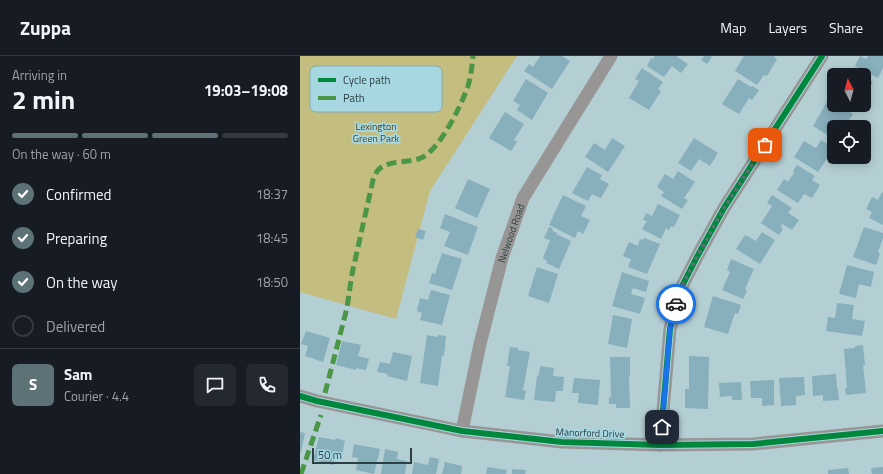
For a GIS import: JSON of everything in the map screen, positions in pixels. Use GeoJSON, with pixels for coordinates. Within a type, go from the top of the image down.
{"type":"FeatureCollection","features":[{"type":"Feature","properties":{"kind":"street","name":"Nelwood Road"},"geometry":{"type":"LineString","coordinates":[[462,431],[480,344],[502,258],[523,198],[611,56]]}},
{"type":"Feature","properties":{"kind":"street"},"geometry":{"type":"LineString","coordinates":[[660,445],[670,329],[679,292],[724,208],[822,56]]}},
{"type":"Feature","properties":{"kind":"street","name":"Manorford Drive"},"geometry":{"type":"LineString","coordinates":[[300,396],[317,401],[462,431],[562,442],[660,445],[753,444],[883,431]]}},
{"type":"Feature","properties":{"kind":"green space","name":"Lexington Green Park"},"geometry":{"type":"Polygon","coordinates":[[[300,56],[517,56],[430,191],[396,319],[300,292],[300,56]]]}},
{"type":"Feature","properties":{"kind":"building"},"geometry":{"type":"Polygon","coordinates":[[[540,56],[562,56],[570,61],[552,89],[524,71],[529,64],[533,67],[540,56]]]}},
{"type":"Feature","properties":{"kind":"building"},"geometry":{"type":"Polygon","coordinates":[[[655,56],[678,56],[677,57],[688,64],[681,73],[672,66],[664,77],[647,66],[651,58],[653,59],[655,56]]]}},
{"type":"Feature","properties":{"kind":"building"},"geometry":{"type":"Polygon","coordinates":[[[704,56],[712,57],[707,64],[701,60],[704,56]]]}},
{"type":"Feature","properties":{"kind":"building"},"geometry":{"type":"Polygon","coordinates":[[[744,56],[773,56],[777,59],[767,76],[764,75],[757,85],[735,71],[744,56]]]}},
{"type":"Feature","properties":{"kind":"building"},"geometry":{"type":"Polygon","coordinates":[[[860,56],[866,59],[868,56],[883,56],[883,68],[878,78],[871,74],[871,68],[859,68],[855,66],[860,56]]]}},
{"type":"Feature","properties":{"kind":"building"},"geometry":{"type":"Polygon","coordinates":[[[642,68],[663,82],[658,89],[661,91],[649,110],[629,98],[639,81],[635,79],[642,68]]]}},
{"type":"Feature","properties":{"kind":"building"},"geometry":{"type":"Polygon","coordinates":[[[526,79],[548,93],[532,120],[517,110],[520,105],[513,101],[526,79]]]}},
{"type":"Feature","properties":{"kind":"building"},"geometry":{"type":"Polygon","coordinates":[[[738,79],[759,90],[752,100],[749,98],[739,114],[722,104],[738,79]]]}},
{"type":"Feature","properties":{"kind":"building"},"geometry":{"type":"Polygon","coordinates":[[[827,102],[827,112],[850,112],[853,114],[849,120],[827,120],[827,135],[813,126],[827,102]]]}},
{"type":"Feature","properties":{"kind":"building"},"geometry":{"type":"Polygon","coordinates":[[[505,112],[524,124],[514,140],[517,142],[511,151],[489,138],[505,112]]]}},
{"type":"Feature","properties":{"kind":"building"},"geometry":{"type":"Polygon","coordinates":[[[612,138],[625,146],[608,172],[585,157],[594,143],[605,150],[612,138]]]}},
{"type":"Feature","properties":{"kind":"building"},"geometry":{"type":"Polygon","coordinates":[[[694,138],[718,153],[710,166],[699,159],[691,171],[678,163],[694,138]]]}},
{"type":"Feature","properties":{"kind":"building"},"geometry":{"type":"Polygon","coordinates":[[[821,140],[827,144],[827,158],[818,172],[794,157],[804,141],[816,148],[821,140]]]}},
{"type":"Feature","properties":{"kind":"building"},"geometry":{"type":"Polygon","coordinates":[[[797,165],[815,176],[812,180],[820,185],[812,198],[804,194],[798,203],[777,190],[784,179],[788,182],[797,165]]]}},
{"type":"Feature","properties":{"kind":"building"},"geometry":{"type":"Polygon","coordinates":[[[587,167],[602,175],[600,179],[609,184],[601,198],[592,194],[588,201],[572,193],[587,167]]]}},
{"type":"Feature","properties":{"kind":"building"},"geometry":{"type":"Polygon","coordinates":[[[678,171],[695,182],[684,198],[688,200],[682,209],[661,196],[664,192],[657,187],[665,174],[673,179],[678,171]]]}},
{"type":"Feature","properties":{"kind":"building"},"geometry":{"type":"Polygon","coordinates":[[[468,179],[490,189],[477,218],[455,208],[468,179]]]}},
{"type":"Feature","properties":{"kind":"building"},"geometry":{"type":"Polygon","coordinates":[[[882,192],[883,225],[869,218],[872,212],[866,209],[872,197],[878,200],[882,192]]]}},
{"type":"Feature","properties":{"kind":"building"},"geometry":{"type":"Polygon","coordinates":[[[563,195],[586,206],[581,216],[590,220],[583,234],[578,231],[575,238],[549,225],[563,195]]]}},
{"type":"Feature","properties":{"kind":"building"},"geometry":{"type":"Polygon","coordinates":[[[772,195],[792,208],[788,213],[799,220],[792,230],[782,224],[781,227],[783,229],[779,235],[761,223],[772,206],[767,203],[772,195]]]}},
{"type":"Feature","properties":{"kind":"building"},"geometry":{"type":"Polygon","coordinates":[[[658,204],[680,215],[674,227],[671,226],[669,230],[666,228],[661,239],[642,229],[647,221],[643,220],[646,213],[652,216],[658,204]]]}},
{"type":"Feature","properties":{"kind":"building"},"geometry":{"type":"Polygon","coordinates":[[[445,214],[478,227],[468,255],[444,246],[450,232],[440,228],[445,214]]]}},
{"type":"Feature","properties":{"kind":"building"},"geometry":{"type":"Polygon","coordinates":[[[549,227],[557,233],[556,234],[571,241],[559,269],[546,263],[547,261],[543,258],[550,240],[544,238],[549,227]]]}},
{"type":"Feature","properties":{"kind":"building"},"geometry":{"type":"Polygon","coordinates":[[[864,227],[883,233],[883,238],[878,252],[880,254],[876,265],[853,257],[864,227]]]}},
{"type":"Feature","properties":{"kind":"building"},"geometry":{"type":"Polygon","coordinates":[[[418,229],[426,231],[423,240],[415,237],[418,229]]]}},
{"type":"Feature","properties":{"kind":"building"},"geometry":{"type":"Polygon","coordinates":[[[762,232],[775,240],[760,264],[736,249],[745,235],[756,241],[762,232]]]}},
{"type":"Feature","properties":{"kind":"building"},"geometry":{"type":"Polygon","coordinates":[[[644,238],[660,244],[647,274],[628,267],[631,259],[623,256],[629,242],[638,246],[640,239],[643,240],[644,238]]]}},
{"type":"Feature","properties":{"kind":"building"},"geometry":{"type":"Polygon","coordinates":[[[442,253],[462,259],[452,290],[429,283],[432,273],[435,274],[442,253]]]}},
{"type":"Feature","properties":{"kind":"building"},"geometry":{"type":"Polygon","coordinates":[[[731,259],[754,269],[745,289],[747,291],[743,299],[722,290],[730,272],[727,270],[731,259]]]}},
{"type":"Feature","properties":{"kind":"building"},"geometry":{"type":"Polygon","coordinates":[[[847,265],[874,272],[871,287],[859,284],[856,298],[839,294],[847,265]]]}},
{"type":"Feature","properties":{"kind":"building"},"geometry":{"type":"Polygon","coordinates":[[[537,267],[558,274],[549,303],[528,296],[537,267]]]}},
{"type":"Feature","properties":{"kind":"building"},"geometry":{"type":"Polygon","coordinates":[[[622,272],[649,281],[646,292],[633,288],[631,294],[645,298],[640,314],[612,306],[622,272]]]}},
{"type":"Feature","properties":{"kind":"building"},"geometry":{"type":"Polygon","coordinates":[[[431,290],[450,295],[442,325],[420,320],[422,313],[417,311],[420,298],[428,300],[431,290]]]}},
{"type":"Feature","properties":{"kind":"building"},"geometry":{"type":"Polygon","coordinates":[[[713,296],[741,305],[738,314],[735,313],[728,334],[704,327],[713,296]]]}},
{"type":"Feature","properties":{"kind":"building"},"geometry":{"type":"Polygon","coordinates":[[[837,303],[854,305],[852,319],[865,321],[862,336],[826,331],[828,317],[835,318],[837,303]]]}},
{"type":"Feature","properties":{"kind":"building"},"geometry":{"type":"Polygon","coordinates":[[[613,315],[632,319],[627,348],[608,344],[613,315]]]}},
{"type":"Feature","properties":{"kind":"building"},"geometry":{"type":"Polygon","coordinates":[[[306,331],[330,338],[323,362],[305,356],[308,346],[301,344],[306,331]]]}},
{"type":"Feature","properties":{"kind":"building"},"geometry":{"type":"Polygon","coordinates":[[[427,335],[438,337],[438,335],[446,336],[438,386],[420,383],[427,335]]]}},
{"type":"Feature","properties":{"kind":"building"},"geometry":{"type":"Polygon","coordinates":[[[342,341],[361,345],[358,356],[369,359],[366,370],[356,368],[356,370],[336,365],[342,341]]]}},
{"type":"Feature","properties":{"kind":"building"},"geometry":{"type":"Polygon","coordinates":[[[863,345],[865,365],[863,365],[866,393],[846,395],[845,388],[847,388],[844,349],[855,348],[855,346],[863,345]]]}},
{"type":"Feature","properties":{"kind":"building"},"geometry":{"type":"Polygon","coordinates":[[[510,347],[530,352],[523,390],[526,391],[524,400],[505,397],[510,366],[507,366],[510,347]]]}},
{"type":"Feature","properties":{"kind":"building"},"geometry":{"type":"Polygon","coordinates":[[[393,352],[412,356],[407,381],[387,376],[388,374],[377,372],[380,362],[390,364],[393,352]]]}},
{"type":"Feature","properties":{"kind":"building"},"geometry":{"type":"Polygon","coordinates":[[[689,356],[709,357],[708,409],[685,408],[685,389],[689,389],[689,356]]]}},
{"type":"Feature","properties":{"kind":"building"},"geometry":{"type":"Polygon","coordinates":[[[610,357],[630,357],[630,408],[616,408],[616,404],[609,404],[609,397],[611,397],[610,357]]]}},
{"type":"Feature","properties":{"kind":"building"},"geometry":{"type":"Polygon","coordinates":[[[540,366],[554,368],[553,376],[564,377],[563,391],[556,391],[555,402],[534,400],[537,376],[539,375],[540,366]]]}},
{"type":"Feature","properties":{"kind":"building"},"geometry":{"type":"Polygon","coordinates":[[[836,374],[839,400],[823,401],[823,395],[813,396],[812,376],[836,374]]]}},
{"type":"Feature","properties":{"kind":"building"},"geometry":{"type":"Polygon","coordinates":[[[804,377],[805,395],[796,396],[796,405],[781,406],[779,378],[804,377]]]}},
{"type":"Feature","properties":{"kind":"building"},"geometry":{"type":"Polygon","coordinates":[[[574,378],[600,380],[598,405],[578,403],[579,393],[572,393],[574,378]]]}},
{"type":"Feature","properties":{"kind":"building"},"geometry":{"type":"Polygon","coordinates":[[[774,380],[774,405],[762,406],[762,398],[751,398],[750,381],[774,380]]]}},
{"type":"Feature","properties":{"kind":"building"},"geometry":{"type":"Polygon","coordinates":[[[741,382],[742,400],[732,400],[732,396],[720,397],[719,383],[741,382]]]}},
{"type":"Feature","properties":{"kind":"building"},"geometry":{"type":"Polygon","coordinates":[[[300,432],[305,433],[301,452],[300,452],[300,432]]]}},
{"type":"Feature","properties":{"kind":"building"},"geometry":{"type":"Polygon","coordinates":[[[319,437],[335,440],[336,438],[345,441],[342,455],[336,454],[333,465],[313,460],[319,437]]]}},
{"type":"Feature","properties":{"kind":"building"},"geometry":{"type":"Polygon","coordinates":[[[354,444],[380,449],[374,474],[356,470],[358,458],[352,457],[354,444]]]}},
{"type":"Feature","properties":{"kind":"building"},"geometry":{"type":"Polygon","coordinates":[[[385,449],[398,452],[397,459],[407,461],[405,474],[381,474],[385,449]]]}},
{"type":"Feature","properties":{"kind":"building"},"geometry":{"type":"Polygon","coordinates":[[[430,457],[439,459],[436,474],[412,474],[414,462],[428,465],[430,457]]]}},
{"type":"Feature","properties":{"kind":"building"},"geometry":{"type":"Polygon","coordinates":[[[445,462],[462,466],[461,474],[442,474],[445,462]]]}},
{"type":"Feature","properties":{"kind":"building"},"geometry":{"type":"Polygon","coordinates":[[[487,467],[507,470],[506,474],[486,474],[487,467]]]}},
{"type":"Feature","properties":{"kind":"building"},"geometry":{"type":"Polygon","coordinates":[[[883,467],[883,474],[872,474],[871,468],[883,467]]]}},
{"type":"Feature","properties":{"kind":"building"},"geometry":{"type":"Polygon","coordinates":[[[848,468],[849,474],[828,474],[828,470],[848,468]]]}},
{"type":"Feature","properties":{"kind":"building"},"geometry":{"type":"Polygon","coordinates":[[[512,469],[526,470],[525,474],[512,474],[512,469]]]}},
{"type":"Feature","properties":{"kind":"marked path"},"geometry":{"type":"LineString","coordinates":[[325,393],[347,308],[352,274],[373,180],[376,173],[379,169],[389,164],[423,157],[437,144],[450,125],[465,94],[470,78],[473,56]]}},
{"type":"Feature","properties":{"kind":"marked path"},"geometry":{"type":"LineString","coordinates":[[301,474],[321,415]]}},
{"type":"Feature","properties":{"kind":"cycle path"},"geometry":{"type":"LineString","coordinates":[[660,445],[670,329],[679,292],[724,208],[822,56]]}},
{"type":"Feature","properties":{"kind":"cycle path"},"geometry":{"type":"LineString","coordinates":[[300,396],[317,401],[462,431],[562,442],[660,445],[753,444],[883,431]]}},
{"type":"Feature","properties":{"kind":"way so far"},"geometry":{"type":"LineString","coordinates":[[676,304],[679,292],[724,208],[765,145]]}},
{"type":"Feature","properties":{"kind":"route"},"geometry":{"type":"LineString","coordinates":[[662,427],[670,329],[676,304]]}}]}
